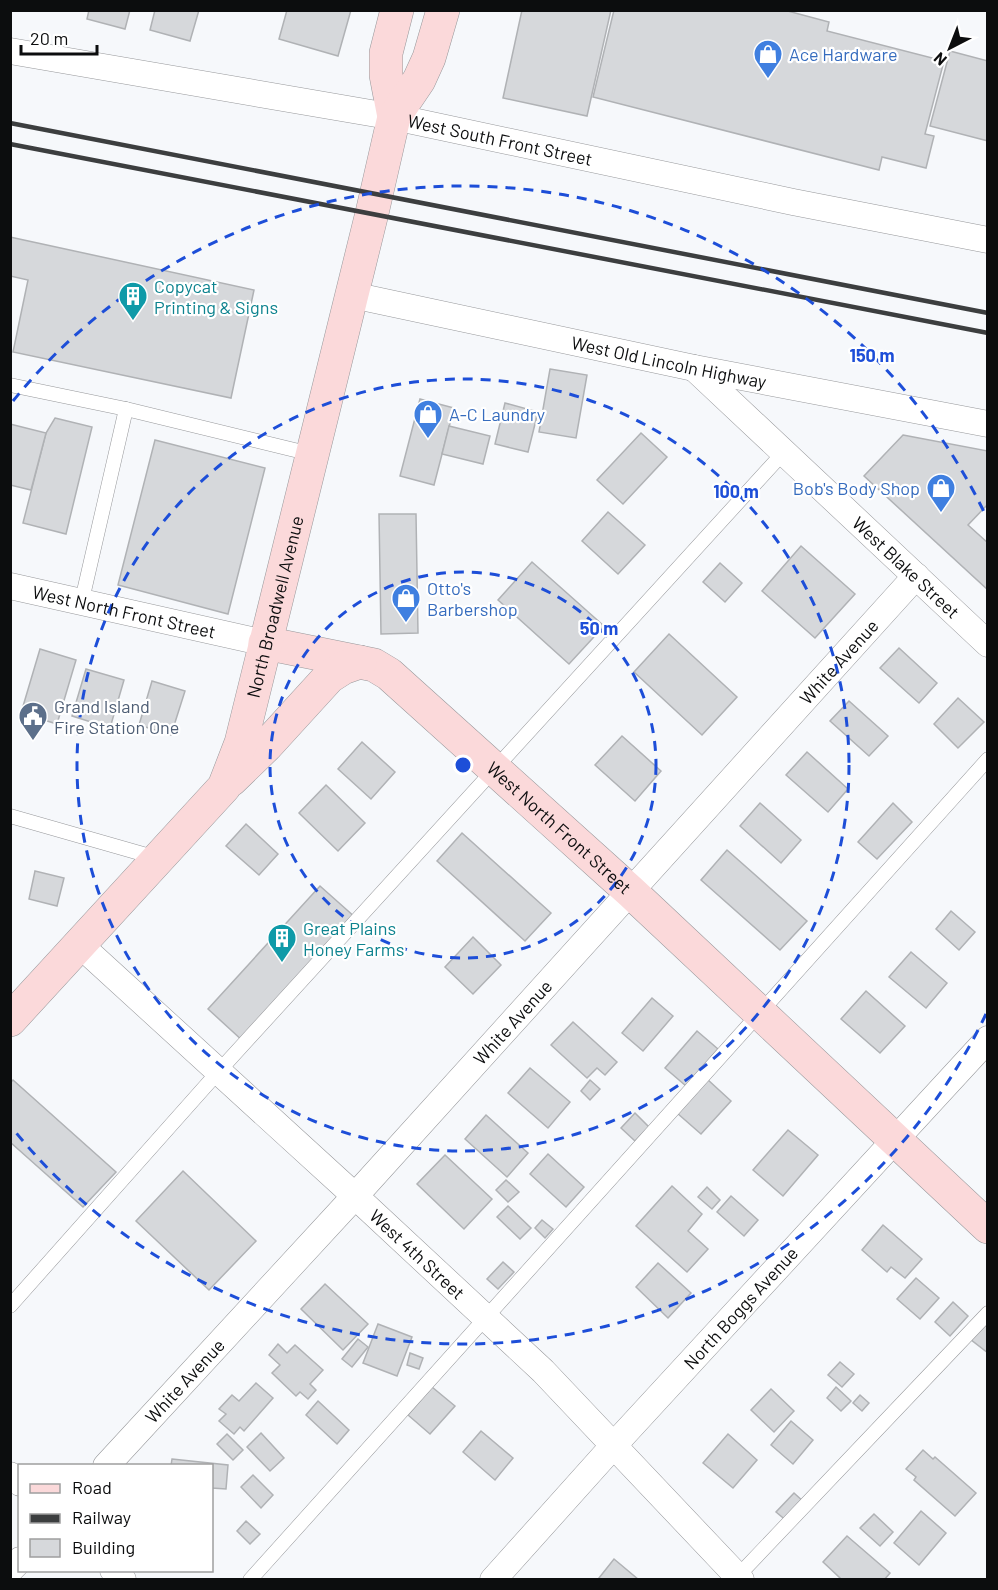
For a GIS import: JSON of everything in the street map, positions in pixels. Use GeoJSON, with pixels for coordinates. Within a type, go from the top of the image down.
{"type":"FeatureCollection","features":[{"type":"Feature","properties":{"kind":"main road","name":"North Broadwell Avenue"},"geometry":{"type":"LineString","coordinates":[[394,117],[386,75],[386,53],[397,10]]}},
{"type":"Feature","properties":{"kind":"main road","name":"North Broadwell Avenue"},"geometry":{"type":"LineString","coordinates":[[10,1020],[224,787],[241,743],[394,117],[419,80],[429,58],[443,10]]}},
{"type":"Feature","properties":{"kind":"main road","name":"West North Front Street"},"geometry":{"type":"LineString","coordinates":[[265,643],[374,665],[389,674],[631,892],[987,1227]]}},
{"type":"Feature","properties":{"kind":"main road"},"geometry":{"type":"LineString","coordinates":[[224,787],[266,746],[328,677],[360,662]]}},
{"type":"Feature","properties":{"kind":"street","name":"West South Front Street"},"geometry":{"type":"LineString","coordinates":[[10,51],[394,117],[793,202],[987,240]]}},
{"type":"Feature","properties":{"kind":"street","name":"West Old Lincoln Highway"},"geometry":{"type":"LineString","coordinates":[[352,295],[694,368],[987,424]]}},
{"type":"Feature","properties":{"kind":"street","name":"West Blake Street"},"geometry":{"type":"LineString","coordinates":[[694,368],[987,644]]}},
{"type":"Feature","properties":{"kind":"street","name":"White Avenue"},"geometry":{"type":"LineString","coordinates":[[108,1464],[355,1196],[916,576]]}},
{"type":"Feature","properties":{"kind":"street","name":"West North Front Street"},"geometry":{"type":"LineString","coordinates":[[10,586],[82,600],[265,643]]}},
{"type":"Feature","properties":{"kind":"street","name":"West 4th Street"},"geometry":{"type":"LineString","coordinates":[[79,944],[543,1371],[738,1578]]}},
{"type":"Feature","properties":{"kind":"street","name":"North Boggs Avenue"},"geometry":{"type":"LineString","coordinates":[[493,1580],[987,1039]]}},
{"type":"Feature","properties":{"kind":"lane"},"geometry":{"type":"LineString","coordinates":[[10,386],[126,409],[311,454]]}},
{"type":"Feature","properties":{"kind":"lane"},"geometry":{"type":"LineString","coordinates":[[82,600],[126,409]]}},
{"type":"Feature","properties":{"kind":"lane"},"geometry":{"type":"LineString","coordinates":[[10,1306],[219,1071],[784,452]]}},
{"type":"Feature","properties":{"kind":"lane"},"geometry":{"type":"LineString","coordinates":[[250,1580],[484,1316],[987,759]]}},
{"type":"Feature","properties":{"kind":"lane"},"geometry":{"type":"LineString","coordinates":[[10,816],[159,859]]}},
{"type":"Feature","properties":{"kind":"lane"},"geometry":{"type":"LineString","coordinates":[[738,1578],[987,1312]]}},
{"type":"Feature","properties":{"kind":"building"},"geometry":{"type":"Polygon","coordinates":[[[89,10],[130,10],[125,29],[87,19],[89,10]]]}},
{"type":"Feature","properties":{"kind":"building"},"geometry":{"type":"Polygon","coordinates":[[[155,10],[199,10],[190,41],[150,30],[155,10]]]}},
{"type":"Feature","properties":{"kind":"building"},"geometry":{"type":"Polygon","coordinates":[[[287,10],[351,10],[338,56],[279,39],[287,10]]]}},
{"type":"Feature","properties":{"kind":"building"},"geometry":{"type":"Polygon","coordinates":[[[522,10],[611,10],[587,116],[503,98],[522,10]]]}},
{"type":"Feature","properties":{"kind":"building","name":"Ace Hardware"},"geometry":{"type":"Polygon","coordinates":[[[614,10],[784,10],[829,22],[827,31],[944,61],[925,134],[934,136],[926,168],[882,157],[879,170],[593,97],[614,10]]]}},
{"type":"Feature","properties":{"kind":"building"},"geometry":{"type":"Polygon","coordinates":[[[950,51],[988,61],[988,141],[930,126],[950,51]]]}},
{"type":"Feature","properties":{"kind":"building","name":"Copycat Printing & Signs"},"geometry":{"type":"Polygon","coordinates":[[[10,237],[254,290],[231,398],[13,352],[28,280],[10,276],[10,237]]]}},
{"type":"Feature","properties":{"kind":"building"},"geometry":{"type":"Polygon","coordinates":[[[550,369],[587,375],[576,438],[539,432],[550,369]]]}},
{"type":"Feature","properties":{"kind":"building","name":"A-C Laundry"},"geometry":{"type":"Polygon","coordinates":[[[420,399],[454,408],[434,485],[400,476],[420,399]]]}},
{"type":"Feature","properties":{"kind":"building"},"geometry":{"type":"Polygon","coordinates":[[[505,403],[538,412],[528,452],[495,444],[505,403]]]}},
{"type":"Feature","properties":{"kind":"building"},"geometry":{"type":"Polygon","coordinates":[[[55,418],[92,427],[66,534],[23,523],[46,433],[55,418]]]}},
{"type":"Feature","properties":{"kind":"building"},"geometry":{"type":"Polygon","coordinates":[[[10,424],[46,433],[31,490],[10,485],[10,424]]]}},
{"type":"Feature","properties":{"kind":"building"},"geometry":{"type":"Polygon","coordinates":[[[449,426],[490,436],[483,464],[442,454],[449,426]]]}},
{"type":"Feature","properties":{"kind":"building"},"geometry":{"type":"Polygon","coordinates":[[[641,433],[667,457],[623,504],[597,480],[641,433]]]}},
{"type":"Feature","properties":{"kind":"building","name":"Bob's Body Shop"},"geometry":{"type":"Polygon","coordinates":[[[903,435],[988,451],[988,504],[968,525],[988,543],[988,590],[864,476],[903,435]]]}},
{"type":"Feature","properties":{"kind":"building"},"geometry":{"type":"Polygon","coordinates":[[[155,440],[265,468],[228,614],[118,585],[155,440]]]}},
{"type":"Feature","properties":{"kind":"building"},"geometry":{"type":"Polygon","coordinates":[[[608,512],[645,545],[618,574],[582,541],[608,512]]]}},
{"type":"Feature","properties":{"kind":"building"},"geometry":{"type":"Polygon","coordinates":[[[379,514],[416,514],[418,633],[381,634],[379,514]]]}},
{"type":"Feature","properties":{"kind":"building"},"geometry":{"type":"Polygon","coordinates":[[[801,546],[855,594],[815,638],[762,591],[801,546]]]}},
{"type":"Feature","properties":{"kind":"building"},"geometry":{"type":"Polygon","coordinates":[[[532,562],[604,626],[569,664],[498,600],[532,562]]]}},
{"type":"Feature","properties":{"kind":"building"},"geometry":{"type":"Polygon","coordinates":[[[720,563],[742,583],[725,602],[703,582],[720,563]]]}},
{"type":"Feature","properties":{"kind":"building"},"geometry":{"type":"Polygon","coordinates":[[[669,634],[737,697],[702,735],[634,672],[669,634]]]}},
{"type":"Feature","properties":{"kind":"building"},"geometry":{"type":"Polygon","coordinates":[[[899,648],[937,683],[919,703],[880,668],[899,648]]]}},
{"type":"Feature","properties":{"kind":"building"},"geometry":{"type":"Polygon","coordinates":[[[40,649],[76,660],[57,724],[21,713],[40,649]]]}},
{"type":"Feature","properties":{"kind":"building"},"geometry":{"type":"Polygon","coordinates":[[[86,669],[124,680],[110,728],[72,716],[86,669]]]}},
{"type":"Feature","properties":{"kind":"building"},"geometry":{"type":"Polygon","coordinates":[[[152,681],[185,691],[171,735],[139,725],[152,681]]]}},
{"type":"Feature","properties":{"kind":"building"},"geometry":{"type":"Polygon","coordinates":[[[958,698],[984,722],[958,748],[934,724],[958,698]]]}},
{"type":"Feature","properties":{"kind":"building"},"geometry":{"type":"Polygon","coordinates":[[[849,701],[888,736],[869,756],[830,721],[849,701]]]}},
{"type":"Feature","properties":{"kind":"building"},"geometry":{"type":"Polygon","coordinates":[[[622,736],[661,771],[635,801],[595,765],[622,736]]]}},
{"type":"Feature","properties":{"kind":"building"},"geometry":{"type":"Polygon","coordinates":[[[362,742],[395,772],[371,799],[338,769],[362,742]]]}},
{"type":"Feature","properties":{"kind":"building"},"geometry":{"type":"Polygon","coordinates":[[[807,752],[848,789],[828,812],[786,775],[807,752]]]}},
{"type":"Feature","properties":{"kind":"building"},"geometry":{"type":"Polygon","coordinates":[[[326,785],[365,823],[338,851],[299,813],[326,785]]]}},
{"type":"Feature","properties":{"kind":"building"},"geometry":{"type":"Polygon","coordinates":[[[760,803],[801,840],[781,863],[740,826],[760,803]]]}},
{"type":"Feature","properties":{"kind":"building"},"geometry":{"type":"Polygon","coordinates":[[[893,803],[912,822],[877,859],[858,842],[893,803]]]}},
{"type":"Feature","properties":{"kind":"building"},"geometry":{"type":"Polygon","coordinates":[[[246,824],[278,854],[259,875],[226,846],[246,824]]]}},
{"type":"Feature","properties":{"kind":"building"},"geometry":{"type":"Polygon","coordinates":[[[462,833],[551,913],[525,941],[437,861],[462,833]]]}},
{"type":"Feature","properties":{"kind":"building"},"geometry":{"type":"Polygon","coordinates":[[[727,850],[807,921],[780,950],[701,880],[727,850]]]}},
{"type":"Feature","properties":{"kind":"building"},"geometry":{"type":"Polygon","coordinates":[[[35,871],[64,878],[57,906],[29,899],[35,871]]]}},
{"type":"Feature","properties":{"kind":"building","name":"Great Plains Honey Farms"},"geometry":{"type":"Polygon","coordinates":[[[320,886],[356,918],[244,1042],[208,1009],[320,886]]]}},
{"type":"Feature","properties":{"kind":"building"},"geometry":{"type":"Polygon","coordinates":[[[951,911],[975,932],[959,950],[936,929],[951,911]]]}},
{"type":"Feature","properties":{"kind":"building"},"geometry":{"type":"Polygon","coordinates":[[[473,937],[501,965],[473,994],[445,967],[473,937]]]}},
{"type":"Feature","properties":{"kind":"building"},"geometry":{"type":"Polygon","coordinates":[[[911,952],[947,983],[926,1008],[889,977],[911,952]]]}},
{"type":"Feature","properties":{"kind":"building"},"geometry":{"type":"Polygon","coordinates":[[[866,991],[905,1026],[880,1053],[841,1019],[866,991]]]}},
{"type":"Feature","properties":{"kind":"building"},"geometry":{"type":"Polygon","coordinates":[[[652,998],[673,1016],[643,1051],[622,1033],[652,998]]]}},
{"type":"Feature","properties":{"kind":"building"},"geometry":{"type":"Polygon","coordinates":[[[573,1022],[617,1062],[605,1075],[597,1068],[587,1078],[551,1045],[573,1022]]]}},
{"type":"Feature","properties":{"kind":"building"},"geometry":{"type":"Polygon","coordinates":[[[697,1031],[718,1049],[686,1086],[665,1068],[697,1031]]]}},
{"type":"Feature","properties":{"kind":"building"},"geometry":{"type":"Polygon","coordinates":[[[530,1068],[570,1102],[548,1128],[508,1093],[530,1068]]]}},
{"type":"Feature","properties":{"kind":"building"},"geometry":{"type":"Polygon","coordinates":[[[707,1079],[731,1101],[701,1134],[677,1113],[707,1079]]]}},
{"type":"Feature","properties":{"kind":"building"},"geometry":{"type":"Polygon","coordinates":[[[13,1080],[116,1172],[83,1207],[10,1142],[10,1083],[13,1080]]]}},
{"type":"Feature","properties":{"kind":"building"},"geometry":{"type":"Polygon","coordinates":[[[590,1080],[600,1089],[590,1100],[581,1091],[590,1080]]]}},
{"type":"Feature","properties":{"kind":"building"},"geometry":{"type":"Polygon","coordinates":[[[635,1113],[649,1127],[635,1141],[621,1128],[635,1113]]]}},
{"type":"Feature","properties":{"kind":"building"},"geometry":{"type":"Polygon","coordinates":[[[486,1115],[528,1153],[507,1177],[465,1139],[486,1115]]]}},
{"type":"Feature","properties":{"kind":"building"},"geometry":{"type":"Polygon","coordinates":[[[788,1130],[818,1155],[783,1196],[753,1170],[788,1130]]]}},
{"type":"Feature","properties":{"kind":"building"},"geometry":{"type":"Polygon","coordinates":[[[548,1154],[584,1187],[566,1207],[530,1174],[548,1154]]]}},
{"type":"Feature","properties":{"kind":"building"},"geometry":{"type":"Polygon","coordinates":[[[445,1155],[492,1199],[464,1229],[417,1184],[445,1155]]]}},
{"type":"Feature","properties":{"kind":"building"},"geometry":{"type":"Polygon","coordinates":[[[183,1171],[256,1241],[209,1290],[136,1221],[183,1171]]]}},
{"type":"Feature","properties":{"kind":"building"},"geometry":{"type":"Polygon","coordinates":[[[506,1180],[519,1192],[508,1202],[496,1190],[506,1180]]]}},
{"type":"Feature","properties":{"kind":"building"},"geometry":{"type":"Polygon","coordinates":[[[672,1186],[702,1214],[688,1231],[708,1249],[687,1272],[636,1226],[672,1186]]]}},
{"type":"Feature","properties":{"kind":"building"},"geometry":{"type":"Polygon","coordinates":[[[707,1187],[720,1200],[712,1209],[698,1197],[707,1187]]]}},
{"type":"Feature","properties":{"kind":"building"},"geometry":{"type":"Polygon","coordinates":[[[731,1196],[758,1220],[744,1236],[717,1212],[731,1196]]]}},
{"type":"Feature","properties":{"kind":"building"},"geometry":{"type":"Polygon","coordinates":[[[508,1206],[531,1228],[520,1239],[497,1217],[508,1206]]]}},
{"type":"Feature","properties":{"kind":"building"},"geometry":{"type":"Polygon","coordinates":[[[542,1220],[553,1229],[545,1238],[535,1228],[542,1220]]]}},
{"type":"Feature","properties":{"kind":"building"},"geometry":{"type":"Polygon","coordinates":[[[883,1225],[922,1259],[905,1278],[891,1267],[887,1272],[862,1250],[883,1225]]]}},
{"type":"Feature","properties":{"kind":"building"},"geometry":{"type":"Polygon","coordinates":[[[503,1262],[514,1272],[498,1289],[487,1279],[503,1262]]]}},
{"type":"Feature","properties":{"kind":"building"},"geometry":{"type":"Polygon","coordinates":[[[658,1263],[691,1293],[668,1318],[636,1287],[658,1263]]]}},
{"type":"Feature","properties":{"kind":"building"},"geometry":{"type":"Polygon","coordinates":[[[916,1278],[939,1298],[920,1319],[897,1299],[916,1278]]]}},
{"type":"Feature","properties":{"kind":"building"},"geometry":{"type":"Polygon","coordinates":[[[325,1284],[368,1324],[343,1350],[301,1309],[325,1284]]]}},
{"type":"Feature","properties":{"kind":"building"},"geometry":{"type":"Polygon","coordinates":[[[953,1302],[968,1316],[950,1336],[935,1322],[953,1302]]]}},
{"type":"Feature","properties":{"kind":"building"},"geometry":{"type":"Polygon","coordinates":[[[988,1316],[988,1353],[970,1339],[988,1316]]]}},
{"type":"Feature","properties":{"kind":"building"},"geometry":{"type":"Polygon","coordinates":[[[378,1324],[412,1337],[397,1376],[363,1363],[378,1324]]]}},
{"type":"Feature","properties":{"kind":"building"},"geometry":{"type":"Polygon","coordinates":[[[358,1339],[368,1347],[352,1367],[342,1359],[358,1339]]]}},
{"type":"Feature","properties":{"kind":"building"},"geometry":{"type":"Polygon","coordinates":[[[278,1344],[287,1353],[295,1345],[323,1370],[310,1384],[316,1390],[308,1399],[300,1392],[296,1396],[272,1373],[280,1365],[269,1355],[278,1344]]]}},
{"type":"Feature","properties":{"kind":"building"},"geometry":{"type":"Polygon","coordinates":[[[410,1353],[423,1358],[419,1369],[407,1365],[410,1353]]]}},
{"type":"Feature","properties":{"kind":"building"},"geometry":{"type":"Polygon","coordinates":[[[840,1362],[854,1374],[842,1387],[828,1375],[840,1362]]]}},
{"type":"Feature","properties":{"kind":"building"},"geometry":{"type":"Polygon","coordinates":[[[256,1383],[273,1398],[244,1431],[240,1427],[234,1434],[219,1421],[226,1414],[219,1409],[232,1395],[239,1401],[256,1383]]]}},
{"type":"Feature","properties":{"kind":"building"},"geometry":{"type":"Polygon","coordinates":[[[432,1387],[455,1406],[430,1434],[408,1415],[432,1387]]]}},
{"type":"Feature","properties":{"kind":"building"},"geometry":{"type":"Polygon","coordinates":[[[836,1387],[851,1401],[841,1411],[827,1398],[836,1387]]]}},
{"type":"Feature","properties":{"kind":"building"},"geometry":{"type":"Polygon","coordinates":[[[771,1389],[794,1411],[774,1432],[751,1410],[771,1389]]]}},
{"type":"Feature","properties":{"kind":"building"},"geometry":{"type":"Polygon","coordinates":[[[860,1395],[869,1403],[862,1411],[853,1403],[860,1395]]]}},
{"type":"Feature","properties":{"kind":"building"},"geometry":{"type":"Polygon","coordinates":[[[318,1401],[349,1430],[337,1444],[306,1415],[318,1401]]]}},
{"type":"Feature","properties":{"kind":"building"},"geometry":{"type":"Polygon","coordinates":[[[791,1421],[813,1440],[793,1464],[771,1445],[791,1421]]]}},
{"type":"Feature","properties":{"kind":"building"},"geometry":{"type":"Polygon","coordinates":[[[481,1431],[513,1458],[495,1480],[463,1452],[481,1431]]]}},
{"type":"Feature","properties":{"kind":"building"},"geometry":{"type":"Polygon","coordinates":[[[261,1433],[284,1458],[270,1471],[247,1447],[261,1433]]]}},
{"type":"Feature","properties":{"kind":"building"},"geometry":{"type":"Polygon","coordinates":[[[227,1434],[243,1450],[233,1460],[217,1444],[227,1434]]]}},
{"type":"Feature","properties":{"kind":"building"},"geometry":{"type":"Polygon","coordinates":[[[728,1434],[757,1460],[733,1488],[703,1463],[728,1434]]]}},
{"type":"Feature","properties":{"kind":"building"},"geometry":{"type":"Polygon","coordinates":[[[923,1450],[933,1459],[935,1457],[976,1493],[955,1516],[914,1480],[916,1477],[906,1469],[923,1450]]]}},
{"type":"Feature","properties":{"kind":"building"},"geometry":{"type":"Polygon","coordinates":[[[172,1459],[228,1465],[226,1489],[213,1488],[213,1464],[171,1464],[172,1459]]]}},
{"type":"Feature","properties":{"kind":"building"},"geometry":{"type":"Polygon","coordinates":[[[253,1475],[273,1495],[261,1508],[241,1487],[253,1475]]]}},
{"type":"Feature","properties":{"kind":"building"},"geometry":{"type":"Polygon","coordinates":[[[794,1493],[805,1503],[788,1522],[776,1512],[794,1493]]]}},
{"type":"Feature","properties":{"kind":"building"},"geometry":{"type":"Polygon","coordinates":[[[921,1511],[946,1533],[919,1565],[894,1543],[921,1511]]]}},
{"type":"Feature","properties":{"kind":"building"},"geometry":{"type":"Polygon","coordinates":[[[874,1514],[893,1532],[880,1546],[860,1528],[874,1514]]]}},
{"type":"Feature","properties":{"kind":"building"},"geometry":{"type":"Polygon","coordinates":[[[246,1521],[260,1534],[250,1544],[237,1531],[246,1521]]]}},
{"type":"Feature","properties":{"kind":"building"},"geometry":{"type":"Polygon","coordinates":[[[847,1536],[890,1573],[884,1580],[839,1580],[840,1578],[823,1562],[847,1536]]]}},
{"type":"Feature","properties":{"kind":"building"},"geometry":{"type":"Polygon","coordinates":[[[614,1559],[639,1580],[601,1580],[599,1578],[614,1559]]]}},
{"type":"Feature","properties":{"kind":"railway"},"geometry":{"type":"LineString","coordinates":[[10,123],[988,313]]}},
{"type":"Feature","properties":{"kind":"railway"},"geometry":{"type":"LineString","coordinates":[[10,144],[988,333]]}},
{"type":"Feature","properties":{"kind":"place","name":"Ace Hardware"},"geometry":{"type":"Point","coordinates":[768,80]}},
{"type":"Feature","properties":{"kind":"place","name":"Copycat Printing & Signs"},"geometry":{"type":"Point","coordinates":[133,322]}},
{"type":"Feature","properties":{"kind":"place","name":"A-C Laundry"},"geometry":{"type":"Point","coordinates":[428,440]}},
{"type":"Feature","properties":{"kind":"place","name":"Bob's Body Shop"},"geometry":{"type":"Point","coordinates":[941,514]}},
{"type":"Feature","properties":{"kind":"place","name":"Otto's Barbershop"},"geometry":{"type":"Point","coordinates":[406,624]}},
{"type":"Feature","properties":{"kind":"place","name":"Grand Island Fire Station One"},"geometry":{"type":"Point","coordinates":[33,742]}},
{"type":"Feature","properties":{"kind":"place","name":"Great Plains Honey Farms"},"geometry":{"type":"Point","coordinates":[282,964]}}]}
